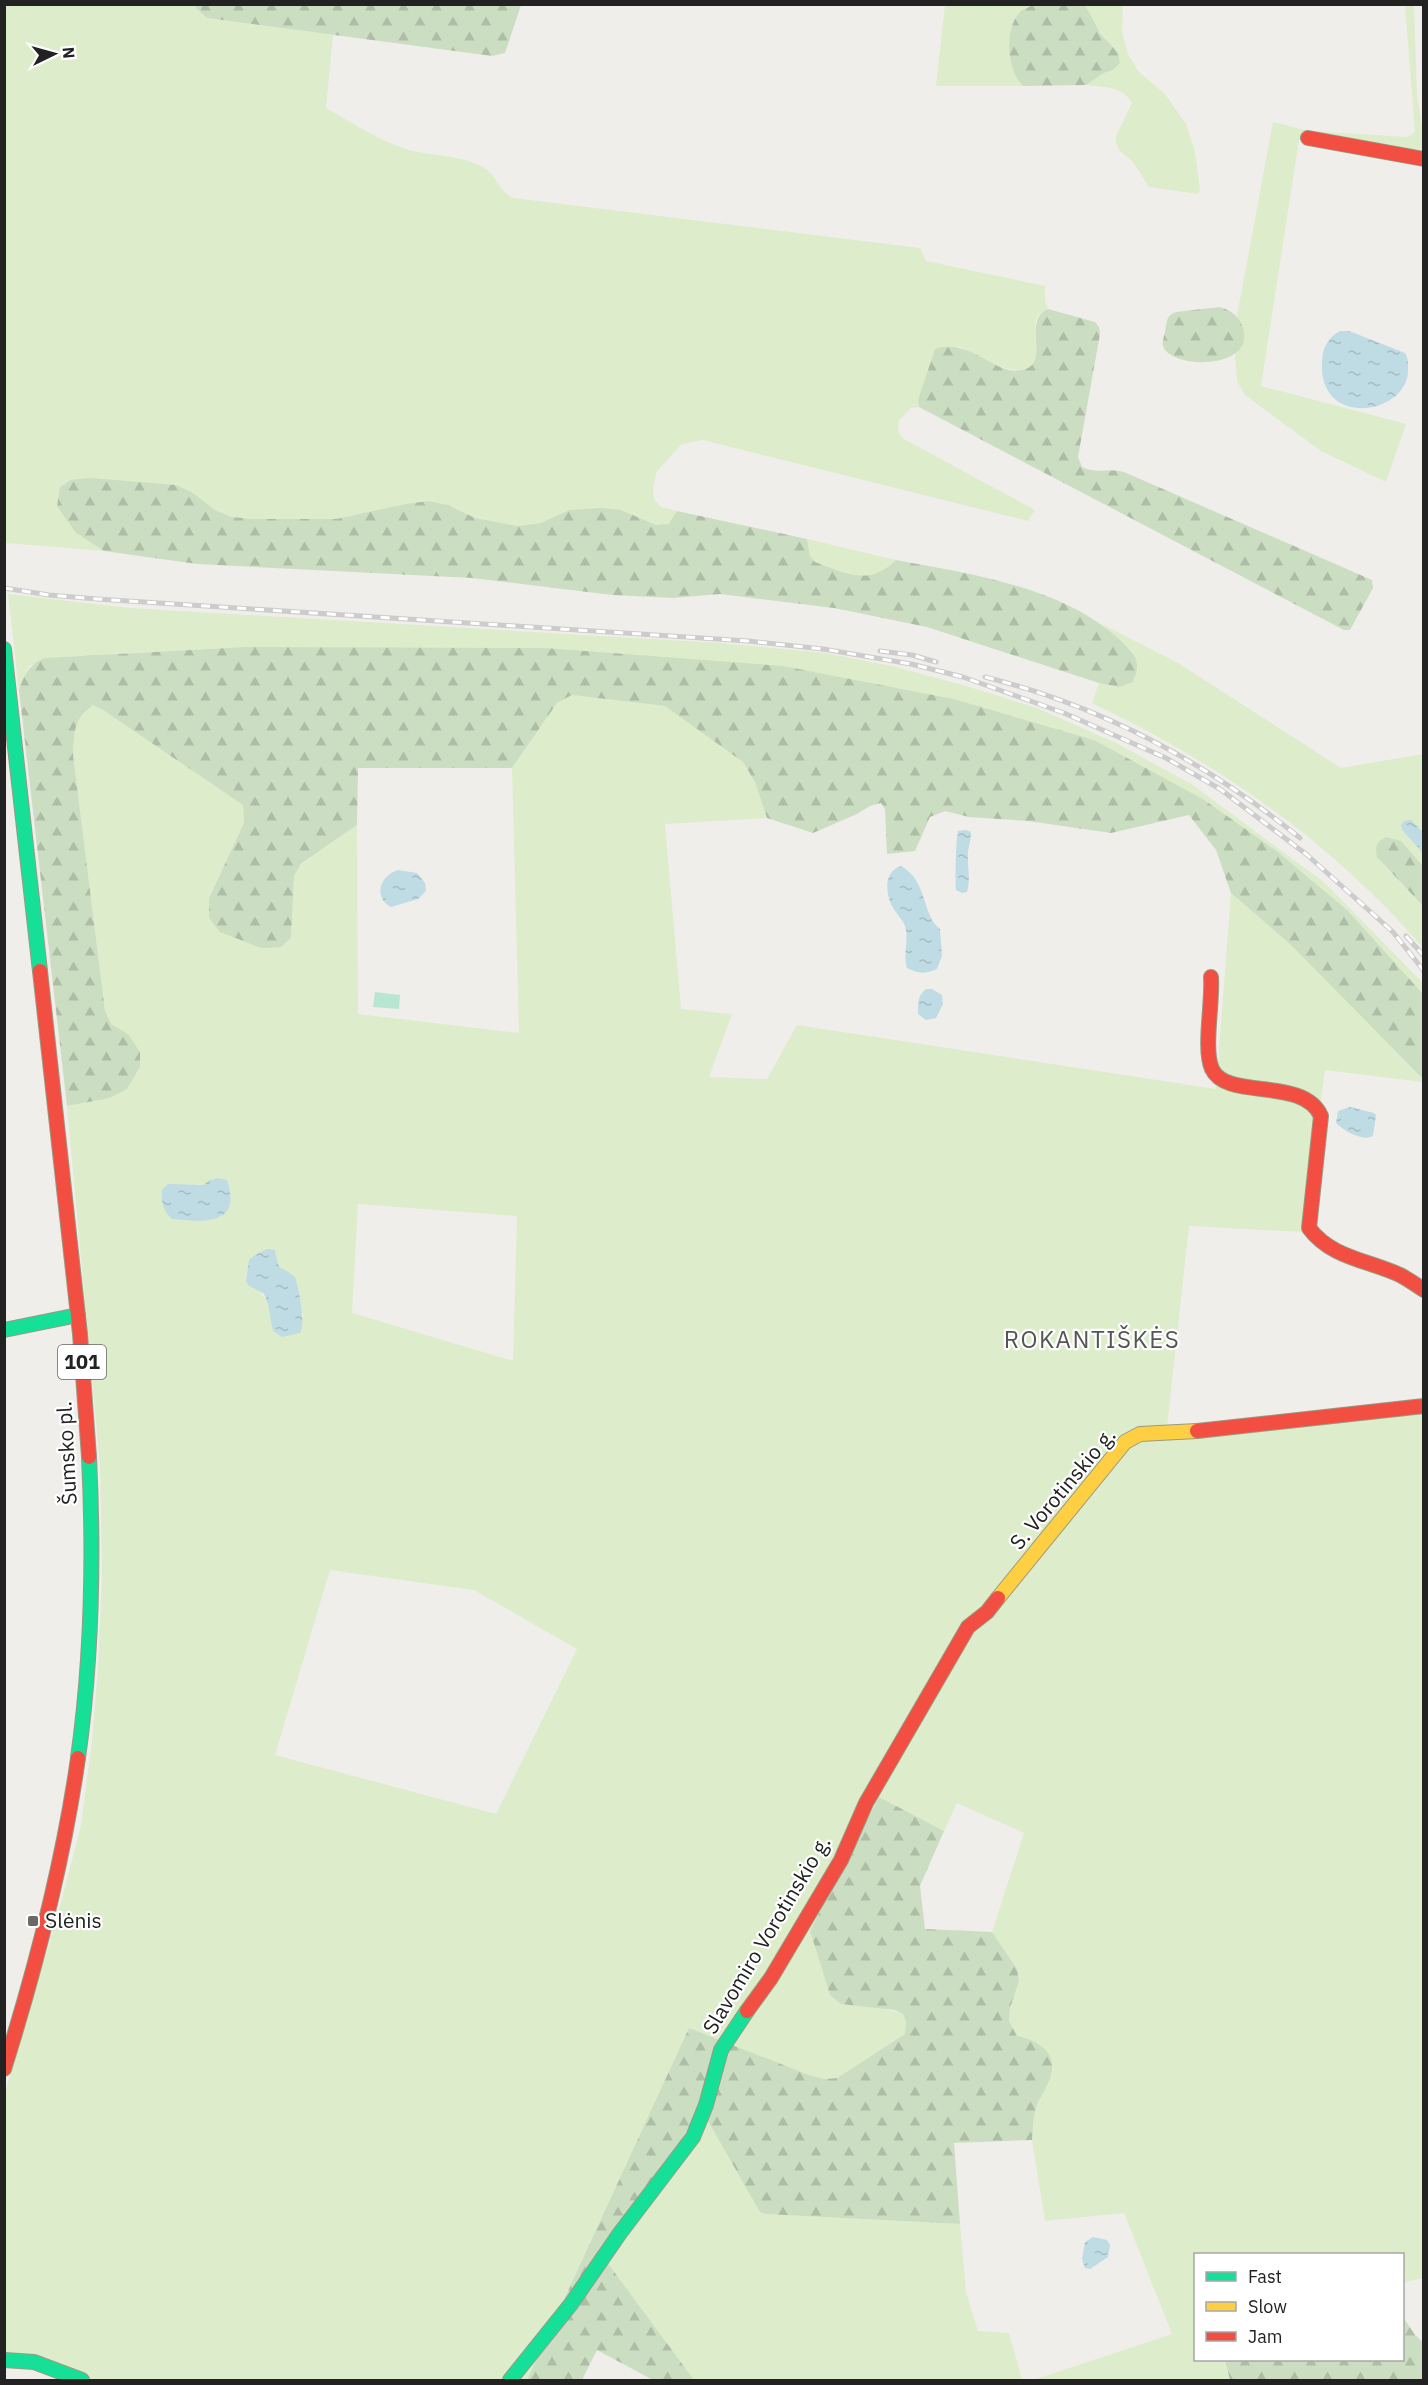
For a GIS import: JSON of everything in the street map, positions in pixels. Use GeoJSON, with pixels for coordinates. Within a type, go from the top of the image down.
{"type":"FeatureCollection","features":[{"type":"Feature","properties":{"kind":"street"},"geometry":{"type":"LineString","coordinates":[[1308,138],[1424,159]]}},
{"type":"Feature","properties":{"kind":"street","name":"Šumsko pl."},"geometry":{"type":"LineString","coordinates":[[4,649],[78,1315],[89,1442],[93,1553],[83,1727],[72,1805],[56,1888],[32,1982],[4,2069]]}},
{"type":"Feature","properties":{"kind":"street"},"geometry":{"type":"LineString","coordinates":[[1211,977],[1213,991],[1210,1057],[1212,1068],[1219,1078],[1229,1083],[1301,1096],[1317,1107],[1321,1116],[1309,1228],[1318,1240],[1337,1252],[1401,1275],[1424,1290]]}},
{"type":"Feature","properties":{"kind":"street"},"geometry":{"type":"LineString","coordinates":[[4,1330],[78,1315]]}},
{"type":"Feature","properties":{"kind":"street","name":"S. Vorotinskio g."},"geometry":{"type":"LineString","coordinates":[[882,1778],[968,1627],[987,1612],[1125,1442],[1140,1434],[1188,1432],[1424,1406]]}},
{"type":"Feature","properties":{"kind":"street","name":"Slavomiro Vorotinskio g."},"geometry":{"type":"LineString","coordinates":[[510,2380],[571,2304],[620,2233],[693,2137],[706,2105],[721,2050],[771,1978],[841,1860],[866,1803],[882,1778]]}},
{"type":"Feature","properties":{"kind":"street"},"geometry":{"type":"LineString","coordinates":[[4,2360],[16,2358],[32,2360],[82,2380]]}},
{"type":"Feature","properties":{"kind":"green space"},"geometry":{"type":"Polygon","coordinates":[[[195,4],[521,5],[505,53],[492,56],[207,18],[196,8],[195,4]]]}},
{"type":"Feature","properties":{"kind":"green space"},"geometry":{"type":"Polygon","coordinates":[[[1034,4],[1085,5],[1100,33],[1118,53],[1120,63],[1113,70],[1086,85],[1023,86],[1013,70],[1009,49],[1011,28],[1021,11],[1034,4]]]}},
{"type":"Feature","properties":{"kind":"green space"},"geometry":{"type":"Polygon","coordinates":[[[4,5],[195,5],[207,18],[333,35],[326,108],[387,142],[409,150],[473,162],[486,169],[504,191],[513,198],[920,248],[926,261],[1045,286],[1045,301],[1048,309],[1041,312],[1037,318],[1035,361],[1031,367],[1023,370],[1010,369],[958,346],[918,400],[919,407],[911,408],[899,420],[898,430],[902,438],[1035,510],[1028,521],[703,440],[682,444],[657,471],[653,487],[654,499],[661,507],[677,511],[669,525],[656,525],[621,510],[569,510],[541,523],[518,526],[475,518],[448,505],[429,501],[336,519],[253,519],[232,517],[215,510],[193,493],[76,533],[104,551],[5,543],[4,5]]]}},
{"type":"Feature","properties":{"kind":"green space"},"geometry":{"type":"Polygon","coordinates":[[[945,5],[1034,5],[1021,11],[1011,28],[1009,49],[1013,70],[1023,86],[936,86],[945,5]]]}},
{"type":"Feature","properties":{"kind":"green space"},"geometry":{"type":"Polygon","coordinates":[[[1085,5],[1123,5],[1122,32],[1128,54],[1138,71],[1165,94],[1186,124],[1195,152],[1200,190],[1198,194],[1149,187],[1133,162],[1119,150],[1116,136],[1132,103],[1118,90],[1086,85],[1104,73],[1114,70],[1108,42],[1091,20],[1085,5]]]}},
{"type":"Feature","properties":{"kind":"green space"},"geometry":{"type":"Polygon","coordinates":[[[1405,5],[1414,5],[1417,96],[1423,133],[1423,150],[1299,140],[1261,386],[1406,424],[1386,482],[1321,451],[1245,395],[1237,381],[1235,354],[1242,341],[1241,326],[1237,316],[1273,122],[1309,131],[1408,137],[1415,132],[1405,5]]]}},
{"type":"Feature","properties":{"kind":"green space"},"geometry":{"type":"Polygon","coordinates":[[[1220,307],[1235,314],[1243,328],[1244,342],[1237,352],[1211,362],[1195,362],[1169,354],[1163,346],[1163,341],[1170,315],[1176,312],[1220,307]]]}},
{"type":"Feature","properties":{"kind":"green space"},"geometry":{"type":"Polygon","coordinates":[[[1048,309],[1095,322],[1099,327],[1100,334],[1078,457],[1082,467],[1124,472],[1372,580],[1373,588],[1350,630],[1344,630],[919,407],[918,400],[935,349],[960,348],[1002,368],[1022,370],[1031,366],[1035,359],[1037,322],[1040,315],[1048,309]]]}},
{"type":"Feature","properties":{"kind":"green space"},"geometry":{"type":"Polygon","coordinates":[[[90,478],[176,485],[193,493],[215,510],[232,517],[253,519],[336,519],[429,501],[448,505],[475,518],[518,526],[541,523],[569,510],[601,508],[621,510],[656,525],[669,524],[677,511],[807,539],[810,556],[815,562],[847,573],[867,575],[876,573],[896,560],[984,577],[1042,594],[1096,621],[1119,639],[1134,656],[1137,671],[1133,682],[1120,687],[1099,683],[927,627],[834,608],[720,594],[673,598],[612,595],[472,578],[197,564],[104,551],[76,533],[57,506],[60,487],[71,480],[90,478]]]}},
{"type":"Feature","properties":{"kind":"green space"},"geometry":{"type":"Polygon","coordinates":[[[807,539],[896,560],[876,573],[857,575],[848,573],[815,562],[810,556],[807,539]]]}},
{"type":"Feature","properties":{"kind":"green space"},"geometry":{"type":"Polygon","coordinates":[[[8,594],[130,608],[720,643],[825,653],[896,667],[963,685],[1037,708],[1116,743],[1193,785],[1325,883],[1423,983],[1423,994],[1347,911],[1278,852],[1203,799],[1094,740],[954,699],[782,666],[245,647],[45,658],[29,666],[19,690],[8,594]]]}},
{"type":"Feature","properties":{"kind":"green space"},"geometry":{"type":"Polygon","coordinates":[[[1102,624],[1178,663],[1341,768],[1423,754],[1423,866],[1401,841],[1377,857],[1423,906],[1423,948],[1351,873],[1271,808],[1184,752],[1092,703],[1099,683],[1120,687],[1133,682],[1138,668],[1132,651],[1102,624]]]}},
{"type":"Feature","properties":{"kind":"green space"},"geometry":{"type":"Polygon","coordinates":[[[245,647],[545,648],[783,666],[954,699],[1094,740],[1203,799],[1278,852],[1348,911],[1423,994],[1423,1079],[1290,944],[1231,893],[1216,850],[1189,815],[1111,833],[1028,821],[969,817],[945,811],[930,817],[915,851],[887,854],[885,809],[881,803],[813,833],[767,818],[755,782],[743,762],[665,706],[572,695],[557,703],[512,768],[358,768],[357,825],[301,864],[294,876],[291,938],[281,947],[261,948],[220,932],[209,918],[209,898],[244,823],[243,805],[103,710],[93,705],[86,710],[76,726],[73,754],[105,1011],[111,1024],[128,1034],[140,1052],[140,1067],[127,1089],[110,1098],[67,1106],[19,690],[21,684],[31,667],[45,658],[245,647]]]}},
{"type":"Feature","properties":{"kind":"green space"},"geometry":{"type":"Polygon","coordinates":[[[572,695],[665,706],[743,762],[755,782],[767,818],[665,824],[681,1009],[732,1014],[709,1077],[767,1079],[797,1025],[1216,1089],[1231,893],[1290,944],[1423,1079],[1423,1082],[1325,1070],[1302,1232],[1189,1226],[1166,1436],[1423,1409],[1423,2278],[1404,2283],[1404,2253],[1194,2253],[1194,2361],[1225,2361],[1230,2380],[1033,2380],[1172,2334],[1124,2213],[1045,2221],[1032,2140],[1035,2110],[1053,2069],[1027,2038],[1017,2037],[1009,2021],[1010,2008],[1019,1981],[1017,1969],[992,1932],[1024,1833],[957,1803],[944,1831],[879,1797],[810,1931],[830,1995],[903,2014],[906,2022],[905,2034],[837,2078],[825,2079],[689,2029],[527,2380],[95,2380],[39,2356],[5,2353],[5,2092],[56,1921],[81,1825],[92,1741],[98,1669],[102,1574],[100,1465],[67,1106],[110,1098],[127,1089],[140,1067],[128,1034],[111,1024],[105,1011],[73,754],[76,726],[86,710],[93,705],[243,805],[244,823],[209,898],[291,938],[294,876],[301,865],[357,825],[358,1014],[519,1033],[512,768],[557,703],[572,695]],[[227,1180],[204,1185],[195,1184],[220,1218],[231,1200],[227,1180]],[[358,1204],[352,1313],[513,1361],[517,1216],[358,1204]],[[263,1252],[255,1255],[246,1280],[268,1304],[304,1317],[292,1274],[283,1272],[277,1261],[263,1252]],[[330,1570],[275,1755],[496,1814],[577,1649],[474,1590],[330,1570]]]}},
{"type":"Feature","properties":{"kind":"green space"},"geometry":{"type":"Polygon","coordinates":[[[1386,837],[1401,841],[1423,866],[1423,906],[1377,857],[1377,845],[1386,837]]]}},
{"type":"Feature","properties":{"kind":"green space"},"geometry":{"type":"Polygon","coordinates":[[[375,992],[400,995],[399,1009],[373,1007],[375,992]]]}},
{"type":"Feature","properties":{"kind":"green space"},"geometry":{"type":"Polygon","coordinates":[[[879,1797],[944,1831],[920,1886],[925,1929],[992,1932],[1017,1969],[1019,1981],[1010,2008],[1009,2021],[1017,2036],[1034,2041],[1046,2051],[1052,2064],[1049,2081],[1036,2108],[1032,2140],[954,2143],[960,2224],[765,2214],[760,2212],[700,2107],[679,2144],[598,2250],[694,2380],[653,2380],[597,2350],[582,2380],[527,2380],[689,2028],[809,2075],[825,2079],[837,2078],[905,2034],[906,2022],[903,2014],[894,2010],[841,2004],[830,1995],[810,1931],[879,1797]]]}},
{"type":"Feature","properties":{"kind":"green space"},"geometry":{"type":"Polygon","coordinates":[[[700,2106],[760,2211],[765,2214],[960,2224],[966,2292],[978,2331],[1009,2333],[1022,2380],[694,2380],[597,2250],[679,2144],[700,2106]]]}},
{"type":"Feature","properties":{"kind":"green space"},"geometry":{"type":"Polygon","coordinates":[[[1404,2318],[1415,2335],[1423,2342],[1423,2380],[1230,2380],[1225,2361],[1404,2361],[1404,2318]]]}},
{"type":"Feature","properties":{"kind":"water"},"geometry":{"type":"Polygon","coordinates":[[[1340,331],[1349,331],[1405,353],[1408,360],[1408,371],[1404,386],[1394,398],[1379,405],[1363,408],[1347,406],[1334,398],[1325,383],[1322,357],[1329,340],[1340,331]]]}},
{"type":"Feature","properties":{"kind":"water"},"geometry":{"type":"Polygon","coordinates":[[[1411,820],[1423,832],[1423,853],[1403,831],[1401,825],[1404,821],[1411,820]]]}},
{"type":"Feature","properties":{"kind":"water"},"geometry":{"type":"Polygon","coordinates":[[[958,831],[971,832],[968,852],[969,882],[967,892],[962,893],[956,890],[957,841],[958,831]]]}},
{"type":"Feature","properties":{"kind":"water"},"geometry":{"type":"Polygon","coordinates":[[[901,866],[916,880],[930,916],[940,929],[942,956],[937,969],[929,972],[922,973],[907,968],[905,927],[892,906],[887,889],[891,872],[901,866]]]}},
{"type":"Feature","properties":{"kind":"water"},"geometry":{"type":"Polygon","coordinates":[[[398,870],[417,873],[425,883],[426,891],[418,899],[391,907],[382,897],[381,886],[387,876],[398,870]]]}},
{"type":"Feature","properties":{"kind":"water"},"geometry":{"type":"Polygon","coordinates":[[[926,989],[932,989],[942,995],[943,1004],[936,1018],[926,1020],[918,1014],[918,1004],[926,989]]]}},
{"type":"Feature","properties":{"kind":"water"},"geometry":{"type":"Polygon","coordinates":[[[1350,1107],[1376,1115],[1373,1136],[1359,1137],[1336,1123],[1338,1111],[1350,1107]]]}},
{"type":"Feature","properties":{"kind":"water"},"geometry":{"type":"Polygon","coordinates":[[[217,1178],[227,1180],[231,1195],[230,1206],[225,1213],[217,1218],[196,1221],[172,1219],[166,1212],[162,1203],[162,1190],[168,1184],[204,1185],[217,1178]]]}},
{"type":"Feature","properties":{"kind":"water"},"geometry":{"type":"Polygon","coordinates":[[[267,1249],[275,1250],[279,1266],[295,1277],[302,1314],[300,1333],[282,1337],[273,1331],[264,1294],[248,1285],[246,1280],[249,1260],[267,1249]]]}},
{"type":"Feature","properties":{"kind":"water"},"geometry":{"type":"Polygon","coordinates":[[[1093,2237],[1107,2240],[1110,2245],[1108,2257],[1090,2269],[1085,2268],[1082,2259],[1085,2242],[1093,2237]]]}},
{"type":"Feature","properties":{"kind":"railway"},"geometry":{"type":"LineString","coordinates":[[4,588],[97,599],[748,641],[823,649],[911,664],[963,677],[1064,713],[1166,758],[1220,789],[1306,854],[1393,932],[1424,971]]}},
{"type":"Feature","properties":{"kind":"railway"},"geometry":{"type":"LineString","coordinates":[[880,651],[912,655],[936,662]]}},
{"type":"Feature","properties":{"kind":"railway"},"geometry":{"type":"LineString","coordinates":[[985,677],[1070,704],[1151,740],[1228,785],[1300,838]]}},
{"type":"Feature","properties":{"kind":"railway"},"geometry":{"type":"LineString","coordinates":[[1406,936],[1424,956]]}},
{"type":"Feature","properties":{"kind":"traffic: fast"},"geometry":{"type":"LineString","coordinates":[[4,649],[40,971]]}},
{"type":"Feature","properties":{"kind":"traffic: fast"},"geometry":{"type":"LineString","coordinates":[[4,1330],[78,1315]]}},
{"type":"Feature","properties":{"kind":"traffic: fast"},"geometry":{"type":"LineString","coordinates":[[78,1758],[91,1608],[89,1457]]}},
{"type":"Feature","properties":{"kind":"traffic: fast"},"geometry":{"type":"LineString","coordinates":[[510,2380],[571,2304],[620,2233],[693,2137],[706,2105],[721,2050],[747,2011]]}},
{"type":"Feature","properties":{"kind":"traffic: fast"},"geometry":{"type":"LineString","coordinates":[[4,2360],[34,2362],[82,2380]]}},
{"type":"Feature","properties":{"kind":"traffic: slow"},"geometry":{"type":"LineString","coordinates":[[998,1598],[1125,1442],[1140,1434],[1197,1431]]}},
{"type":"Feature","properties":{"kind":"traffic: jam"},"geometry":{"type":"LineString","coordinates":[[1308,138],[1424,159]]}},
{"type":"Feature","properties":{"kind":"traffic: jam"},"geometry":{"type":"LineString","coordinates":[[40,971],[80,1334],[89,1457]]}},
{"type":"Feature","properties":{"kind":"traffic: jam"},"geometry":{"type":"LineString","coordinates":[[1211,977],[1208,1050],[1212,1069],[1220,1079],[1233,1084],[1298,1096],[1312,1104],[1321,1116],[1309,1228],[1318,1238],[1339,1252],[1400,1275],[1424,1290]]}},
{"type":"Feature","properties":{"kind":"traffic: jam"},"geometry":{"type":"LineString","coordinates":[[1197,1431],[1424,1406]]}},
{"type":"Feature","properties":{"kind":"traffic: jam"},"geometry":{"type":"LineString","coordinates":[[747,2011],[771,1978],[841,1860],[866,1803],[968,1627],[987,1612],[998,1598]]}},
{"type":"Feature","properties":{"kind":"traffic: jam"},"geometry":{"type":"LineString","coordinates":[[4,2069],[47,1915],[65,1837],[78,1758]]}},
{"type":"Feature","properties":{"kind":"place","name":"Slėnis"},"geometry":{"type":"Point","coordinates":[33,1921]}},
{"type":"Feature","properties":{"kind":"district","name":"ROKANTIŠKĖS"},"geometry":{"type":"Point","coordinates":[1092,1340]}}]}
